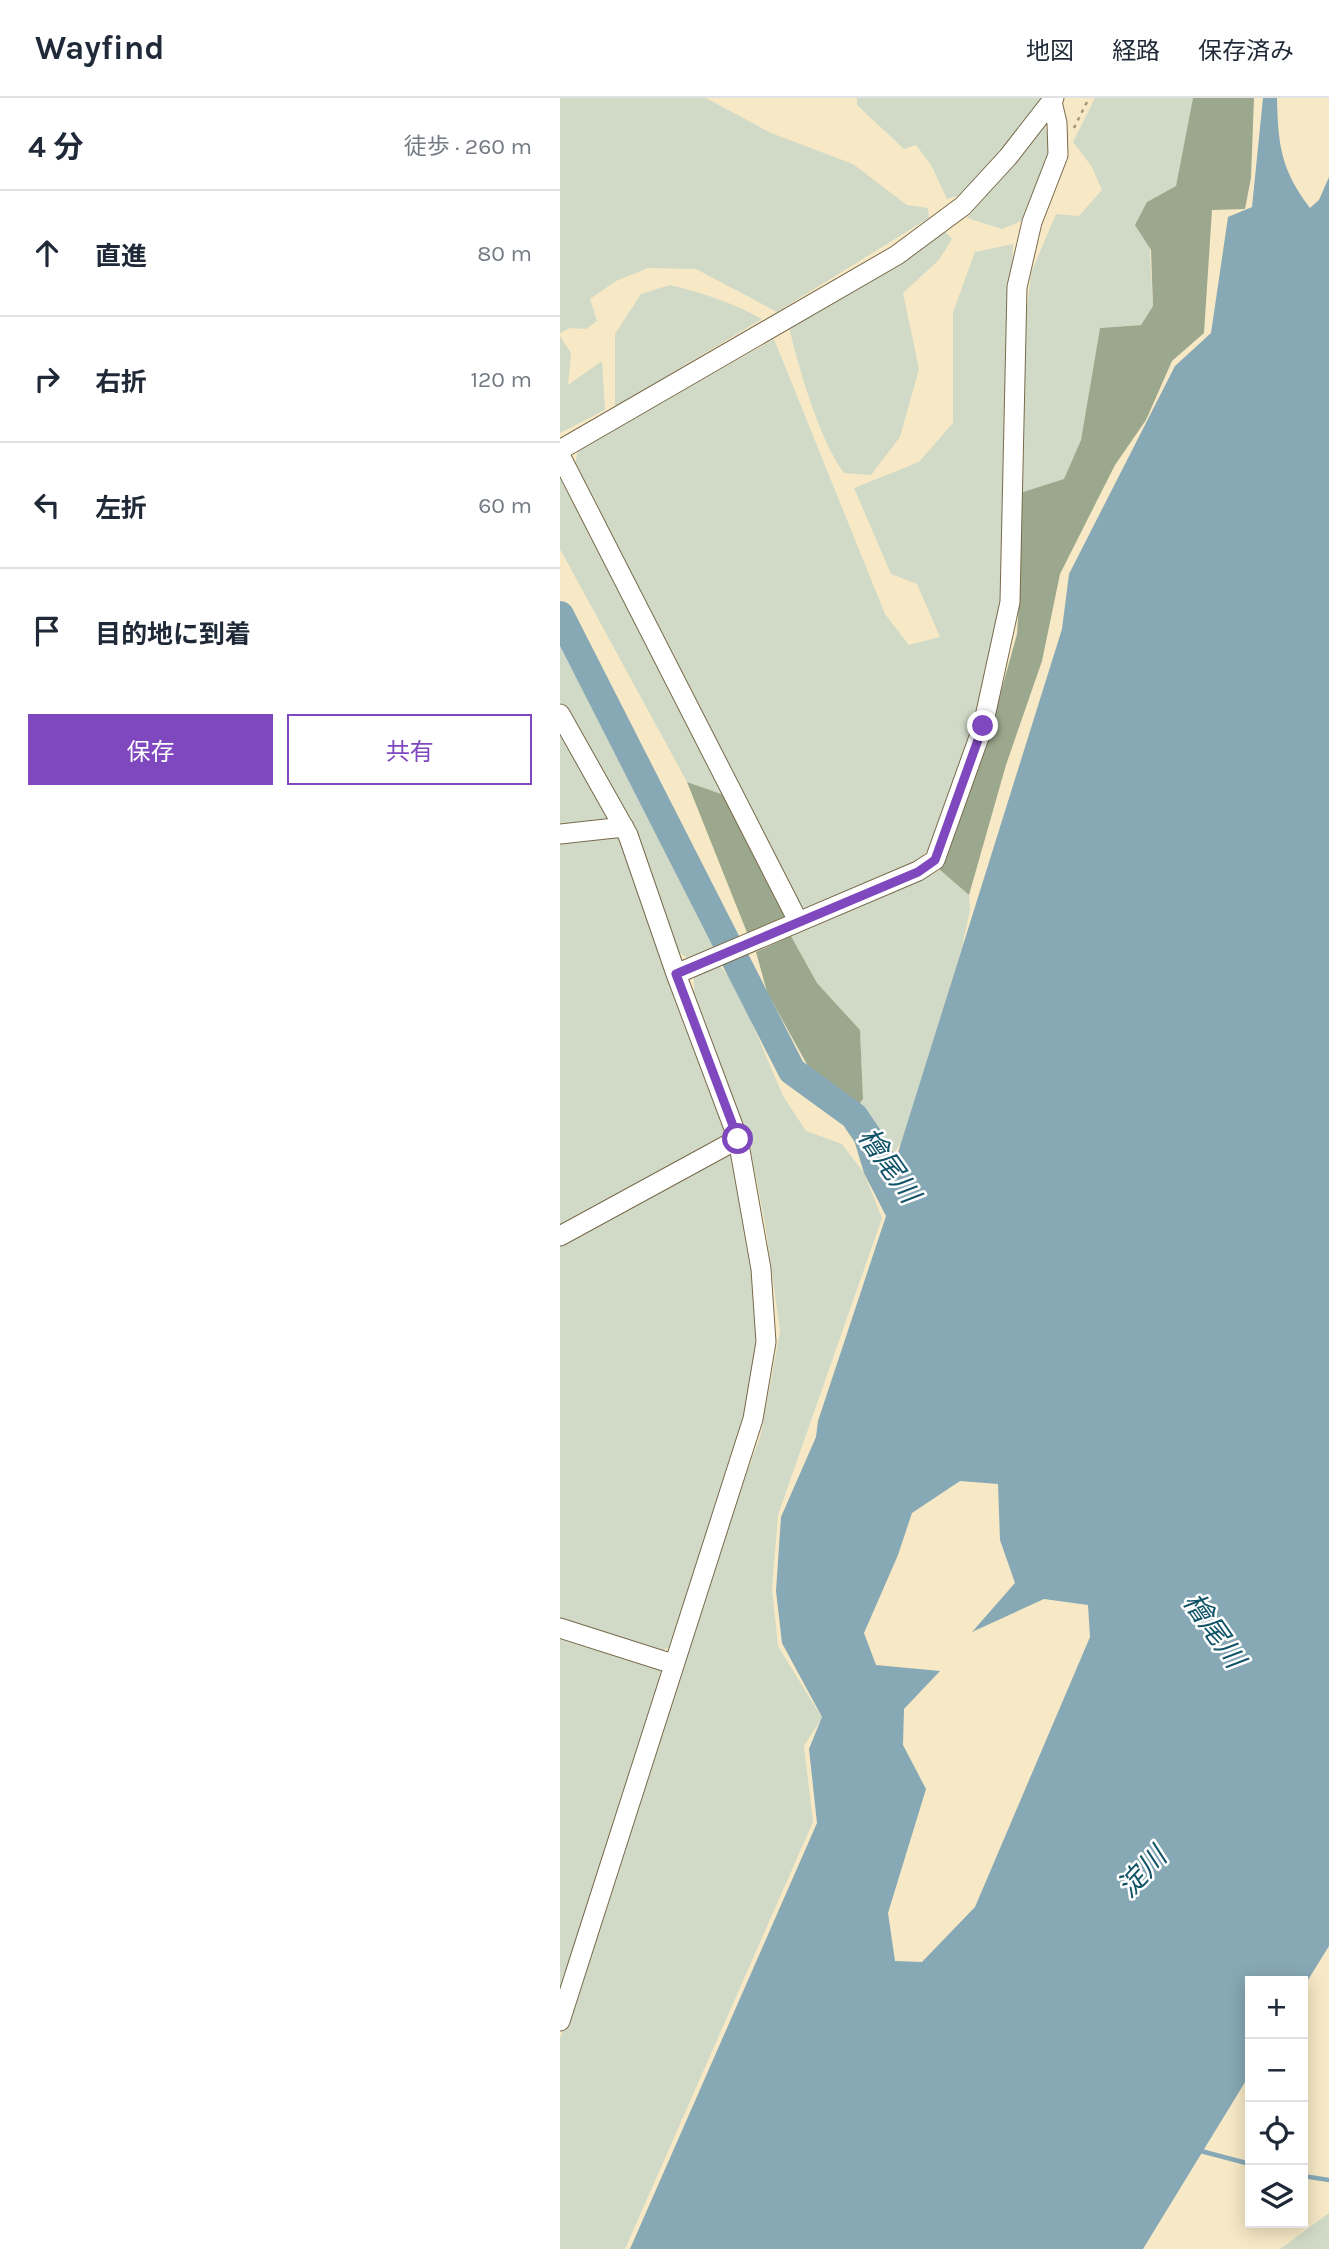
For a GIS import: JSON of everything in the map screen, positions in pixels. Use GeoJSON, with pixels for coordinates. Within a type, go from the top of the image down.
{"type":"FeatureCollection","features":[{"type":"Feature","properties":{"kind":"street"},"geometry":{"type":"LineString","coordinates":[[798,921],[560,453],[897,255],[963,206],[1008,157],[1053,100]]}},
{"type":"Feature","properties":{"kind":"street"},"geometry":{"type":"LineString","coordinates":[[683,970],[918,872],[935,860],[983,726],[1010,602],[1017,287],[1032,222],[1058,155],[1053,100]]}},
{"type":"Feature","properties":{"kind":"street"},"geometry":{"type":"LineString","coordinates":[[560,714],[624,827],[683,970],[738,1139],[761,1269],[766,1342],[753,1419],[560,2021]]}},
{"type":"Feature","properties":{"kind":"street"},"geometry":{"type":"LineString","coordinates":[[560,834],[624,827]]}},
{"type":"Feature","properties":{"kind":"street"},"geometry":{"type":"LineString","coordinates":[[560,1236],[738,1139]]}},
{"type":"Feature","properties":{"kind":"street"},"geometry":{"type":"LineString","coordinates":[[560,1628],[673,1664]]}},
{"type":"Feature","properties":{"kind":"green space"},"geometry":{"type":"Polygon","coordinates":[[[560,98],[706,98],[771,133],[853,164],[907,205],[928,208],[929,218],[777,312],[696,269],[648,268],[616,281],[590,299],[597,321],[586,329],[570,328],[560,333],[560,98]]]}},
{"type":"Feature","properties":{"kind":"green space"},"geometry":{"type":"Polygon","coordinates":[[[857,98],[1041,98],[965,194],[947,199],[931,165],[916,145],[904,149],[857,105],[857,98]]]}},
{"type":"Feature","properties":{"kind":"green space"},"geometry":{"type":"Polygon","coordinates":[[[1095,98],[1193,98],[1176,186],[1147,202],[1153,306],[1141,325],[1100,328],[1081,440],[1064,480],[1020,493],[1024,334],[1031,273],[1056,214],[1079,216],[1102,190],[1092,167],[1073,142],[1095,98]]]}},
{"type":"Feature","properties":{"kind":"green space"},"geometry":{"type":"Polygon","coordinates":[[[1193,98],[1254,98],[1251,178],[1245,209],[1212,210],[1204,333],[1172,361],[1146,420],[1115,465],[1060,574],[1042,661],[1006,765],[969,895],[940,870],[999,699],[1017,634],[1021,571],[1020,493],[1064,479],[1081,440],[1100,328],[1141,325],[1153,306],[1151,250],[1135,225],[1147,202],[1176,186],[1193,98]]]}},
{"type":"Feature","properties":{"kind":"green space"},"geometry":{"type":"Polygon","coordinates":[[[1044,125],[1049,137],[1048,161],[1023,220],[1002,229],[967,218],[1044,125]]]}},
{"type":"Feature","properties":{"kind":"green space"},"geometry":{"type":"Polygon","coordinates":[[[943,229],[952,239],[939,260],[903,293],[919,369],[900,437],[871,475],[844,473],[818,423],[789,327],[943,229]]]}},
{"type":"Feature","properties":{"kind":"green space"},"geometry":{"type":"Polygon","coordinates":[[[1013,244],[1004,592],[975,723],[936,841],[917,862],[801,910],[575,464],[578,450],[774,339],[885,614],[909,645],[940,637],[917,584],[891,574],[854,488],[919,462],[953,423],[953,312],[975,252],[1013,244]]]}},
{"type":"Feature","properties":{"kind":"green space"},"geometry":{"type":"Polygon","coordinates":[[[670,285],[717,299],[762,319],[615,407],[615,334],[641,294],[670,285]]]}},
{"type":"Feature","properties":{"kind":"green space"},"geometry":{"type":"Polygon","coordinates":[[[560,336],[571,353],[568,385],[602,361],[605,410],[560,433],[560,336]]]}},
{"type":"Feature","properties":{"kind":"green space"},"geometry":{"type":"Polygon","coordinates":[[[560,468],[727,796],[687,782],[560,549],[560,468]]]}},
{"type":"Feature","properties":{"kind":"green space"},"geometry":{"type":"Polygon","coordinates":[[[560,643],[574,664],[720,946],[690,960],[676,950],[631,829],[560,701],[560,643]]]}},
{"type":"Feature","properties":{"kind":"green space"},"geometry":{"type":"Polygon","coordinates":[[[560,730],[613,823],[560,828],[560,730]]]}},
{"type":"Feature","properties":{"kind":"green space"},"geometry":{"type":"Polygon","coordinates":[[[687,782],[727,796],[788,918],[748,935],[687,782]]]}},
{"type":"Feature","properties":{"kind":"green space"},"geometry":{"type":"Polygon","coordinates":[[[619,836],[730,1129],[725,1138],[560,1230],[560,842],[619,836]]]}},
{"type":"Feature","properties":{"kind":"green space"},"geometry":{"type":"Polygon","coordinates":[[[940,870],[969,895],[970,910],[962,947],[905,1137],[895,1152],[856,1108],[863,1099],[860,1030],[817,983],[791,936],[940,870]]]}},
{"type":"Feature","properties":{"kind":"green space"},"geometry":{"type":"Polygon","coordinates":[[[791,936],[817,983],[860,1030],[863,1099],[856,1108],[810,1070],[767,992],[756,952],[791,936]]]}},
{"type":"Feature","properties":{"kind":"green space"},"geometry":{"type":"Polygon","coordinates":[[[717,963],[736,985],[783,1096],[806,1131],[842,1144],[864,1173],[882,1218],[778,1515],[772,1589],[778,1646],[822,1718],[804,1746],[813,1822],[625,2249],[560,2249],[560,2038],[583,1977],[709,1576],[761,1434],[780,1331],[765,1223],[747,1134],[694,996],[694,976],[717,963]]]}},
{"type":"Feature","properties":{"kind":"green space"},"geometry":{"type":"Polygon","coordinates":[[[733,1153],[756,1270],[760,1340],[741,1432],[671,1647],[655,1653],[560,1620],[560,1246],[733,1153]]]}},
{"type":"Feature","properties":{"kind":"green space"},"geometry":{"type":"Polygon","coordinates":[[[560,1634],[665,1667],[560,2003],[560,1634]]]}},
{"type":"Feature","properties":{"kind":"green space"},"geometry":{"type":"Polygon","coordinates":[[[1329,2213],[1329,2249],[1280,2249],[1329,2213]]]}},
{"type":"Feature","properties":{"kind":"water","name":"淀川"},"geometry":{"type":"Polygon","coordinates":[[[1263,98],[1277,98],[1278,130],[1283,156],[1293,181],[1310,208],[1319,200],[1329,177],[1329,1946],[1308,1980],[1308,1976],[1245,1976],[1245,2082],[1143,2249],[630,2249],[817,1823],[809,1749],[822,1717],[782,1643],[776,1591],[781,1517],[816,1437],[818,1421],[886,1216],[864,1173],[845,1110],[846,1101],[856,1108],[897,1156],[1062,629],[1069,574],[1175,366],[1211,333],[1228,217],[1252,207],[1263,98]],[[960,1481],[912,1513],[898,1555],[864,1633],[876,1665],[940,1671],[904,1709],[903,1745],[926,1789],[888,1913],[895,1961],[922,1962],[975,1907],[1090,1637],[1088,1605],[1044,1599],[972,1632],[1015,1583],[1000,1540],[998,1484],[960,1481]]]}},
{"type":"Feature","properties":{"kind":"waterway","name":"檜尾川"},"geometry":{"type":"LineString","coordinates":[[560,615],[792,1071],[854,1116],[869,1138]]}},
{"type":"Feature","properties":{"kind":"waterway"},"geometry":{"type":"LineString","coordinates":[[1197,2150],[1245,2163]]}},
{"type":"Feature","properties":{"kind":"waterway"},"geometry":{"type":"LineString","coordinates":[[1308,2177],[1329,2180]]}},
{"type":"Feature","properties":{"kind":"route"},"geometry":{"type":"LineString","coordinates":[[738,1139],[676,974],[918,872],[935,860],[983,726]]}}]}
